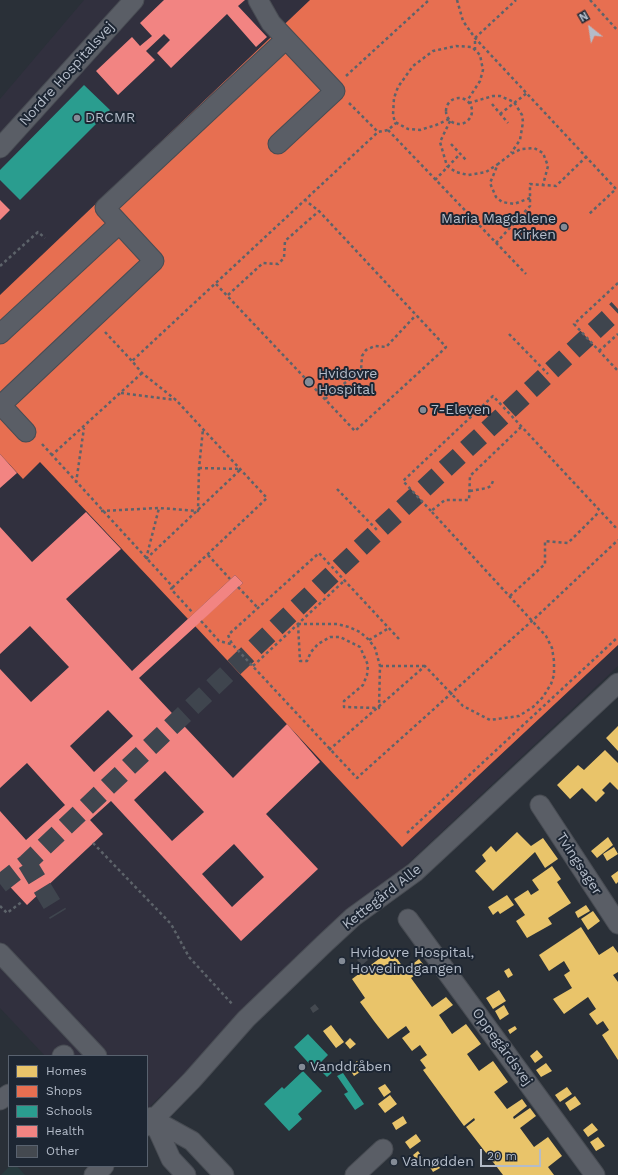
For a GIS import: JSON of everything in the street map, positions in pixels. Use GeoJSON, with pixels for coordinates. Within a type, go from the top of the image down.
{"type":"FeatureCollection","features":[{"type":"Feature","properties":{"kind":"street","name":"Nordre Hospitalsvej"},"geometry":{"type":"LineString","coordinates":[[0,148],[134,0]]}},
{"type":"Feature","properties":{"kind":"street"},"geometry":{"type":"LineString","coordinates":[[258,0],[271,23],[334,90],[278,144]]}},
{"type":"Feature","properties":{"kind":"street"},"geometry":{"type":"LineString","coordinates":[[26,432],[0,405],[154,262],[105,208],[286,40]]}},
{"type":"Feature","properties":{"kind":"street"},"geometry":{"type":"LineString","coordinates":[[0,334],[119,224]]}},
{"type":"Feature","properties":{"kind":"street","name":"Kettegård Alle"},"geometry":{"type":"LineString","coordinates":[[149,1119],[246,1018],[353,917],[416,872],[618,683]]}},
{"type":"Feature","properties":{"kind":"street","name":"Tvingsager"},"geometry":{"type":"LineString","coordinates":[[540,805],[618,924]]}},
{"type":"Feature","properties":{"kind":"street","name":"Oppegårdsvej"},"geometry":{"type":"LineString","coordinates":[[408,919],[595,1175]]}},
{"type":"Feature","properties":{"kind":"street"},"geometry":{"type":"LineString","coordinates":[[0,952],[96,1055]]}},
{"type":"Feature","properties":{"kind":"street"},"geometry":{"type":"LineString","coordinates":[[149,1119],[171,1159],[186,1175]]}},
{"type":"Feature","properties":{"kind":"street"},"geometry":{"type":"LineString","coordinates":[[149,1119],[192,1141],[224,1175]]}},
{"type":"Feature","properties":{"kind":"street"},"geometry":{"type":"LineString","coordinates":[[355,1175],[383,1149]]}},
{"type":"Feature","properties":{"kind":"street"},"geometry":{"type":"LineString","coordinates":[[94,1175],[103,1167]]}},
{"type":"Feature","properties":{"kind":"path"},"geometry":{"type":"LineString","coordinates":[[378,132],[343,96],[334,90],[429,0]]}},
{"type":"Feature","properties":{"kind":"path"},"geometry":{"type":"LineString","coordinates":[[457,0],[463,21],[475,38],[616,189],[588,215]]}},
{"type":"Feature","properties":{"kind":"path"},"geometry":{"type":"LineString","coordinates":[[475,50],[475,38],[516,0]]}},
{"type":"Feature","properties":{"kind":"path"},"geometry":{"type":"LineString","coordinates":[[590,0],[618,31]]}},
{"type":"Feature","properties":{"kind":"path"},"geometry":{"type":"LineString","coordinates":[[614,27],[618,23]]}},
{"type":"Feature","properties":{"kind":"path"},"geometry":{"type":"LineString","coordinates":[[449,120],[420,130],[408,129],[396,123],[393,115],[394,98],[398,87],[413,66],[433,51],[444,48],[467,46],[475,50],[482,61],[483,70],[480,81],[468,102]]}},
{"type":"Feature","properties":{"kind":"path"},"geometry":{"type":"LineString","coordinates":[[500,114],[527,93]]}},
{"type":"Feature","properties":{"kind":"path"},"geometry":{"type":"LineString","coordinates":[[468,102],[472,112],[467,121],[456,124],[449,120],[446,112],[449,102],[458,98],[468,102],[493,96],[500,96],[514,102],[522,115],[523,122],[520,140],[511,154]]}},
{"type":"Feature","properties":{"kind":"path"},"geometry":{"type":"LineString","coordinates":[[492,104],[508,123]]}},
{"type":"Feature","properties":{"kind":"path"},"geometry":{"type":"LineString","coordinates":[[449,120],[440,142],[447,166],[456,172],[468,175],[486,172],[511,154],[527,148],[534,148],[543,153],[548,166],[543,185]]}},
{"type":"Feature","properties":{"kind":"path"},"geometry":{"type":"LineString","coordinates":[[132,361],[306,201],[378,132],[388,130],[396,123]]}},
{"type":"Feature","properties":{"kind":"path"},"geometry":{"type":"LineString","coordinates":[[388,130],[526,274]]}},
{"type":"Feature","properties":{"kind":"path"},"geometry":{"type":"LineString","coordinates":[[452,144],[467,161]]}},
{"type":"Feature","properties":{"kind":"path"},"geometry":{"type":"LineString","coordinates":[[435,180],[460,154]]}},
{"type":"Feature","properties":{"kind":"path"},"geometry":{"type":"LineString","coordinates":[[496,243],[530,206],[530,184],[556,186],[586,157]]}},
{"type":"Feature","properties":{"kind":"path"},"geometry":{"type":"LineString","coordinates":[[498,164],[490,183],[496,197],[502,202],[514,204],[530,198]]}},
{"type":"Feature","properties":{"kind":"path"},"geometry":{"type":"LineString","coordinates":[[216,284],[228,295],[354,431],[440,353],[446,347],[318,211],[306,201]]}},
{"type":"Feature","properties":{"kind":"path"},"geometry":{"type":"LineString","coordinates":[[228,295],[263,263],[278,264],[284,258],[285,241],[318,211]]}},
{"type":"Feature","properties":{"kind":"path"},"geometry":{"type":"LineString","coordinates":[[0,266],[38,232],[45,238]]}},
{"type":"Feature","properties":{"kind":"path"},"geometry":{"type":"LineString","coordinates":[[618,283],[574,324],[618,371]]}},
{"type":"Feature","properties":{"kind":"path"},"geometry":{"type":"LineString","coordinates":[[325,399],[361,370],[362,356],[366,350],[375,346],[386,347],[416,315]]}},
{"type":"Feature","properties":{"kind":"path"},"geometry":{"type":"LineString","coordinates":[[93,319],[142,372],[176,400],[267,498],[173,588]]}},
{"type":"Feature","properties":{"kind":"path"},"geometry":{"type":"LineString","coordinates":[[509,334],[548,374]]}},
{"type":"Feature","properties":{"kind":"path"},"geometry":{"type":"LineString","coordinates":[[599,351],[618,334]]}},
{"type":"Feature","properties":{"kind":"path"},"geometry":{"type":"LineString","coordinates":[[142,372],[121,393],[52,455],[173,588],[171,589],[193,613]]}},
{"type":"Feature","properties":{"kind":"path"},"geometry":{"type":"LineString","coordinates":[[121,393],[176,400]]}},
{"type":"Feature","properties":{"kind":"path"},"geometry":{"type":"LineString","coordinates":[[380,666],[425,666],[463,706],[490,720],[519,716],[533,707],[543,697],[554,674],[552,648],[546,636],[533,620],[403,481],[492,396],[599,512],[618,530]]}},
{"type":"Feature","properties":{"kind":"path"},"geometry":{"type":"LineString","coordinates":[[76,483],[84,427]]}},
{"type":"Feature","properties":{"kind":"path"},"geometry":{"type":"LineString","coordinates":[[431,511],[445,500],[469,500],[470,476],[521,427]]}},
{"type":"Feature","properties":{"kind":"path"},"geometry":{"type":"LineString","coordinates":[[198,511],[199,468],[203,428]]}},
{"type":"Feature","properties":{"kind":"path"},"geometry":{"type":"LineString","coordinates":[[199,468],[241,469]]}},
{"type":"Feature","properties":{"kind":"path"},"geometry":{"type":"LineString","coordinates":[[146,560],[241,469]]}},
{"type":"Feature","properties":{"kind":"path"},"geometry":{"type":"LineString","coordinates":[[470,491],[487,488],[491,486],[493,481]]}},
{"type":"Feature","properties":{"kind":"path"},"geometry":{"type":"LineString","coordinates":[[337,489],[378,531]]}},
{"type":"Feature","properties":{"kind":"path"},"geometry":{"type":"LineString","coordinates":[[101,510],[159,508],[198,511]]}},
{"type":"Feature","properties":{"kind":"path"},"geometry":{"type":"LineString","coordinates":[[146,560],[159,508]]}},
{"type":"Feature","properties":{"kind":"path"},"geometry":{"type":"LineString","coordinates":[[510,596],[545,564],[545,541],[568,543],[599,512]]}},
{"type":"Feature","properties":{"kind":"path"},"geometry":{"type":"LineString","coordinates":[[399,639],[319,553],[228,635],[232,644],[329,750],[357,778],[533,620],[618,540]]}},
{"type":"Feature","properties":{"kind":"path"},"geometry":{"type":"LineString","coordinates":[[208,554],[230,579]]}},
{"type":"Feature","properties":{"kind":"path"},"geometry":{"type":"LineString","coordinates":[[253,666],[345,580]]}},
{"type":"Feature","properties":{"kind":"path"},"geometry":{"type":"LineString","coordinates":[[238,587],[258,608]]}},
{"type":"Feature","properties":{"kind":"path"},"geometry":{"type":"LineString","coordinates":[[201,621],[219,641],[232,644]]}},
{"type":"Feature","properties":{"kind":"path"},"geometry":{"type":"LineString","coordinates":[[298,624],[337,624],[360,632],[369,640],[376,652],[380,666],[379,708]]}},
{"type":"Feature","properties":{"kind":"path"},"geometry":{"type":"LineString","coordinates":[[298,624],[300,660],[307,661],[311,652],[318,644],[330,637],[340,637],[360,647],[368,665],[367,675],[363,685],[344,701],[344,707],[379,708]]}},
{"type":"Feature","properties":{"kind":"path"},"geometry":{"type":"LineString","coordinates":[[369,640],[389,628]]}},
{"type":"Feature","properties":{"kind":"path"},"geometry":{"type":"LineString","coordinates":[[407,833],[618,636]]}},
{"type":"Feature","properties":{"kind":"path"},"geometry":{"type":"LineString","coordinates":[[329,750],[379,708],[425,666]]}},
{"type":"Feature","properties":{"kind":"path"},"geometry":{"type":"LineString","coordinates":[[93,843],[171,924],[189,957],[246,1018]]}},
{"type":"Feature","properties":{"kind":"path"},"geometry":{"type":"LineString","coordinates":[[0,906],[7,913],[22,901]]}},
{"type":"Feature","properties":{"kind":"shaded area","name":"Hvidovre Hospital"},"geometry":{"type":"Polygon","coordinates":[[[84,0],[618,0],[618,666],[148,1108],[148,1055],[44,1055],[0,1008],[0,99],[84,0]]]}},
{"type":"Feature","properties":{"kind":"green space"},"geometry":{"type":"Polygon","coordinates":[[[9,1167],[18,1167],[25,1175],[1,1175],[9,1167]]]}},
{"type":"Feature","properties":{"kind":"building: Homes"},"geometry":{"type":"Polygon","coordinates":[[[618,726],[618,751],[606,738],[618,726]]]}},
{"type":"Feature","properties":{"kind":"building: Homes"},"geometry":{"type":"Polygon","coordinates":[[[605,750],[618,763],[618,790],[610,782],[602,790],[605,793],[596,802],[582,788],[570,799],[557,785],[578,765],[584,770],[605,750]]]}},
{"type":"Feature","properties":{"kind":"building: Homes"},"geometry":{"type":"Polygon","coordinates":[[[517,832],[531,846],[543,838],[558,859],[545,868],[535,852],[493,891],[475,871],[486,861],[482,855],[491,846],[496,852],[517,832]]]}},
{"type":"Feature","properties":{"kind":"building: Homes"},"geometry":{"type":"Polygon","coordinates":[[[608,837],[613,845],[597,858],[591,851],[608,837]]]}},
{"type":"Feature","properties":{"kind":"building: Homes"},"geometry":{"type":"Polygon","coordinates":[[[614,847],[618,854],[607,861],[603,854],[614,847]]]}},
{"type":"Feature","properties":{"kind":"building: Homes"},"geometry":{"type":"Polygon","coordinates":[[[552,866],[561,879],[557,882],[571,903],[548,918],[552,924],[527,938],[516,921],[525,915],[514,899],[528,890],[531,895],[539,890],[532,880],[552,866]]]}},
{"type":"Feature","properties":{"kind":"building: Homes"},"geometry":{"type":"Polygon","coordinates":[[[618,871],[618,882],[616,884],[611,876],[618,871]]]}},
{"type":"Feature","properties":{"kind":"building: Homes"},"geometry":{"type":"Polygon","coordinates":[[[507,895],[514,905],[500,914],[498,911],[493,915],[488,907],[507,895]]]}},
{"type":"Feature","properties":{"kind":"building: Homes"},"geometry":{"type":"Polygon","coordinates":[[[586,905],[590,911],[578,918],[575,912],[586,905]]]}},
{"type":"Feature","properties":{"kind":"building: Homes"},"geometry":{"type":"Polygon","coordinates":[[[593,911],[600,921],[588,930],[581,919],[593,911]]]}},
{"type":"Feature","properties":{"kind":"building: Homes"},"geometry":{"type":"Polygon","coordinates":[[[581,927],[599,955],[613,946],[618,953],[618,972],[613,975],[618,982],[618,1060],[602,1035],[609,1030],[603,1021],[597,1025],[589,1014],[596,1009],[588,997],[564,1014],[553,999],[572,988],[564,975],[570,971],[564,961],[549,971],[539,955],[581,927]]]}},
{"type":"Feature","properties":{"kind":"building: Homes"},"geometry":{"type":"Polygon","coordinates":[[[391,950],[405,970],[419,959],[426,968],[411,978],[432,1007],[446,997],[453,1005],[439,1015],[452,1034],[466,1024],[481,1044],[467,1054],[479,1071],[493,1061],[508,1082],[494,1092],[507,1109],[522,1099],[527,1106],[513,1117],[514,1119],[530,1108],[536,1116],[520,1128],[534,1147],[548,1137],[562,1156],[548,1167],[554,1175],[503,1175],[466,1127],[475,1120],[474,1118],[464,1126],[423,1070],[426,1068],[420,1060],[427,1055],[420,1045],[412,1051],[402,1038],[410,1032],[406,1026],[388,1039],[360,1002],[365,998],[352,979],[391,950]]]}},
{"type":"Feature","properties":{"kind":"building: Homes"},"geometry":{"type":"Polygon","coordinates":[[[509,968],[513,975],[508,978],[504,971],[509,968]]]}},
{"type":"Feature","properties":{"kind":"building: Homes"},"geometry":{"type":"Polygon","coordinates":[[[499,990],[506,1001],[493,1009],[486,998],[499,990]]]}},
{"type":"Feature","properties":{"kind":"building: Homes"},"geometry":{"type":"Polygon","coordinates":[[[504,1005],[509,1014],[500,1020],[495,1011],[504,1005]]]}},
{"type":"Feature","properties":{"kind":"building: Homes"},"geometry":{"type":"Polygon","coordinates":[[[331,1025],[344,1042],[336,1048],[323,1031],[331,1025]]]}},
{"type":"Feature","properties":{"kind":"building: Homes"},"geometry":{"type":"Polygon","coordinates":[[[515,1026],[517,1029],[510,1034],[508,1030],[515,1026]]]}},
{"type":"Feature","properties":{"kind":"building: Homes"},"geometry":{"type":"Polygon","coordinates":[[[350,1038],[356,1044],[350,1049],[345,1043],[350,1038]]]}},
{"type":"Feature","properties":{"kind":"building: Homes"},"geometry":{"type":"Polygon","coordinates":[[[537,1050],[543,1057],[535,1063],[530,1056],[537,1050]]]}},
{"type":"Feature","properties":{"kind":"building: Homes"},"geometry":{"type":"Polygon","coordinates":[[[357,1061],[363,1070],[354,1076],[349,1068],[357,1061]]]}},
{"type":"Feature","properties":{"kind":"building: Homes"},"geometry":{"type":"Polygon","coordinates":[[[546,1063],[552,1071],[541,1077],[536,1070],[546,1063]]]}},
{"type":"Feature","properties":{"kind":"building: Homes"},"geometry":{"type":"Polygon","coordinates":[[[385,1084],[391,1092],[384,1097],[378,1088],[385,1084]]]}},
{"type":"Feature","properties":{"kind":"building: Homes"},"geometry":{"type":"Polygon","coordinates":[[[567,1087],[572,1094],[560,1102],[555,1095],[567,1087]]]}},
{"type":"Feature","properties":{"kind":"building: Homes"},"geometry":{"type":"Polygon","coordinates":[[[390,1095],[397,1104],[385,1113],[378,1104],[390,1095]]]}},
{"type":"Feature","properties":{"kind":"building: Homes"},"geometry":{"type":"Polygon","coordinates":[[[575,1096],[581,1104],[570,1111],[565,1103],[575,1096]]]}},
{"type":"Feature","properties":{"kind":"building: Homes"},"geometry":{"type":"Polygon","coordinates":[[[403,1116],[407,1123],[396,1130],[392,1123],[403,1116]]]}},
{"type":"Feature","properties":{"kind":"building: Homes"},"geometry":{"type":"Polygon","coordinates":[[[592,1123],[598,1130],[588,1137],[583,1130],[592,1123]]]}},
{"type":"Feature","properties":{"kind":"building: Homes"},"geometry":{"type":"Polygon","coordinates":[[[416,1134],[421,1141],[410,1149],[405,1142],[416,1134]]]}},
{"type":"Feature","properties":{"kind":"building: Homes"},"geometry":{"type":"Polygon","coordinates":[[[598,1137],[605,1146],[596,1151],[590,1142],[598,1137]]]}},
{"type":"Feature","properties":{"kind":"building: Homes"},"geometry":{"type":"Polygon","coordinates":[[[418,1151],[423,1158],[418,1162],[413,1155],[418,1151]]]}},
{"type":"Feature","properties":{"kind":"building: Homes"},"geometry":{"type":"Polygon","coordinates":[[[434,1159],[440,1168],[433,1172],[428,1164],[434,1159]]]}},
{"type":"Feature","properties":{"kind":"building: Shops","name":"Hvidovre Hospital"},"geometry":{"type":"Polygon","coordinates":[[[310,0],[618,0],[618,645],[402,847],[195,626],[243,583],[235,575],[188,619],[40,462],[23,479],[0,454],[0,295],[310,0]]]}},
{"type":"Feature","properties":{"kind":"building: Schools"},"geometry":{"type":"Polygon","coordinates":[[[84,85],[110,110],[20,200],[0,180],[0,170],[84,85]]]}},
{"type":"Feature","properties":{"kind":"building: Schools"},"geometry":{"type":"Polygon","coordinates":[[[308,1034],[328,1055],[314,1069],[294,1047],[308,1034]]]}},
{"type":"Feature","properties":{"kind":"building: Schools"},"geometry":{"type":"Polygon","coordinates":[[[332,1065],[336,1069],[327,1077],[323,1073],[332,1065]]]}},
{"type":"Feature","properties":{"kind":"building: Schools","name":"Vanddråben"},"geometry":{"type":"Polygon","coordinates":[[[303,1071],[322,1091],[298,1114],[302,1119],[289,1131],[264,1104],[282,1087],[284,1089],[303,1071]]]}},
{"type":"Feature","properties":{"kind":"building: Schools"},"geometry":{"type":"Polygon","coordinates":[[[343,1073],[364,1104],[355,1110],[344,1094],[348,1092],[337,1076],[343,1073]]]}},
{"type":"Feature","properties":{"kind":"building: Health"},"geometry":{"type":"Polygon","coordinates":[[[164,0],[245,0],[238,6],[267,37],[256,47],[227,14],[171,68],[157,53],[170,40],[164,34],[146,51],[155,60],[118,95],[96,71],[132,37],[140,46],[152,36],[140,23],[164,0]]]}},
{"type":"Feature","properties":{"kind":"building: Health"},"geometry":{"type":"Polygon","coordinates":[[[0,200],[10,210],[0,220],[0,200]]]}},
{"type":"Feature","properties":{"kind":"building: Health"},"geometry":{"type":"Polygon","coordinates":[[[0,454],[17,473],[0,488],[0,454]]]}},
{"type":"Feature","properties":{"kind":"building: Health"},"geometry":{"type":"Polygon","coordinates":[[[86,512],[121,549],[66,599],[132,671],[235,575],[243,583],[139,678],[233,778],[287,724],[320,762],[266,814],[318,869],[241,941],[111,801],[90,820],[103,834],[27,905],[0,876],[0,811],[26,840],[65,805],[27,763],[0,788],[0,669],[31,702],[69,667],[30,626],[0,654],[0,527],[32,562],[86,512]],[[108,710],[70,746],[94,772],[133,736],[108,710]],[[165,771],[134,800],[172,841],[204,812],[165,771]],[[234,844],[202,874],[232,907],[264,877],[234,844]]]}},
{"type":"Feature","properties":{"kind":"building: Other"},"geometry":{"type":"Polygon","coordinates":[[[363,954],[368,960],[362,965],[357,960],[363,954]]]}},
{"type":"Feature","properties":{"kind":"building: Other"},"geometry":{"type":"Polygon","coordinates":[[[315,1004],[319,1009],[313,1013],[310,1008],[315,1004]]]}},
{"type":"Feature","properties":{"kind":"tunnel"},"geometry":{"type":"LineString","coordinates":[[0,884],[27,863],[378,531],[618,309]]}},
{"type":"Feature","properties":{"kind":"tunnel"},"geometry":{"type":"LineString","coordinates":[[27,863],[58,914]]}},
{"type":"Feature","properties":{"kind":"place","name":"DRCMR"},"geometry":{"type":"Point","coordinates":[77,118]}},
{"type":"Feature","properties":{"kind":"place","name":"Maria Magdalene Kirken"},"geometry":{"type":"Point","coordinates":[564,227]}},
{"type":"Feature","properties":{"kind":"place","name":"Hvidovre Hospital"},"geometry":{"type":"Point","coordinates":[309,382]}},
{"type":"Feature","properties":{"kind":"place","name":"7-Eleven"},"geometry":{"type":"Point","coordinates":[423,410]}},
{"type":"Feature","properties":{"kind":"place","name":"Hvidovre Hospital, Hovedindgangen"},"geometry":{"type":"Point","coordinates":[342,961]}},
{"type":"Feature","properties":{"kind":"place","name":"Vanddråben"},"geometry":{"type":"Point","coordinates":[302,1067]}},
{"type":"Feature","properties":{"kind":"place","name":"Valnødden"},"geometry":{"type":"Point","coordinates":[394,1162]}}]}
